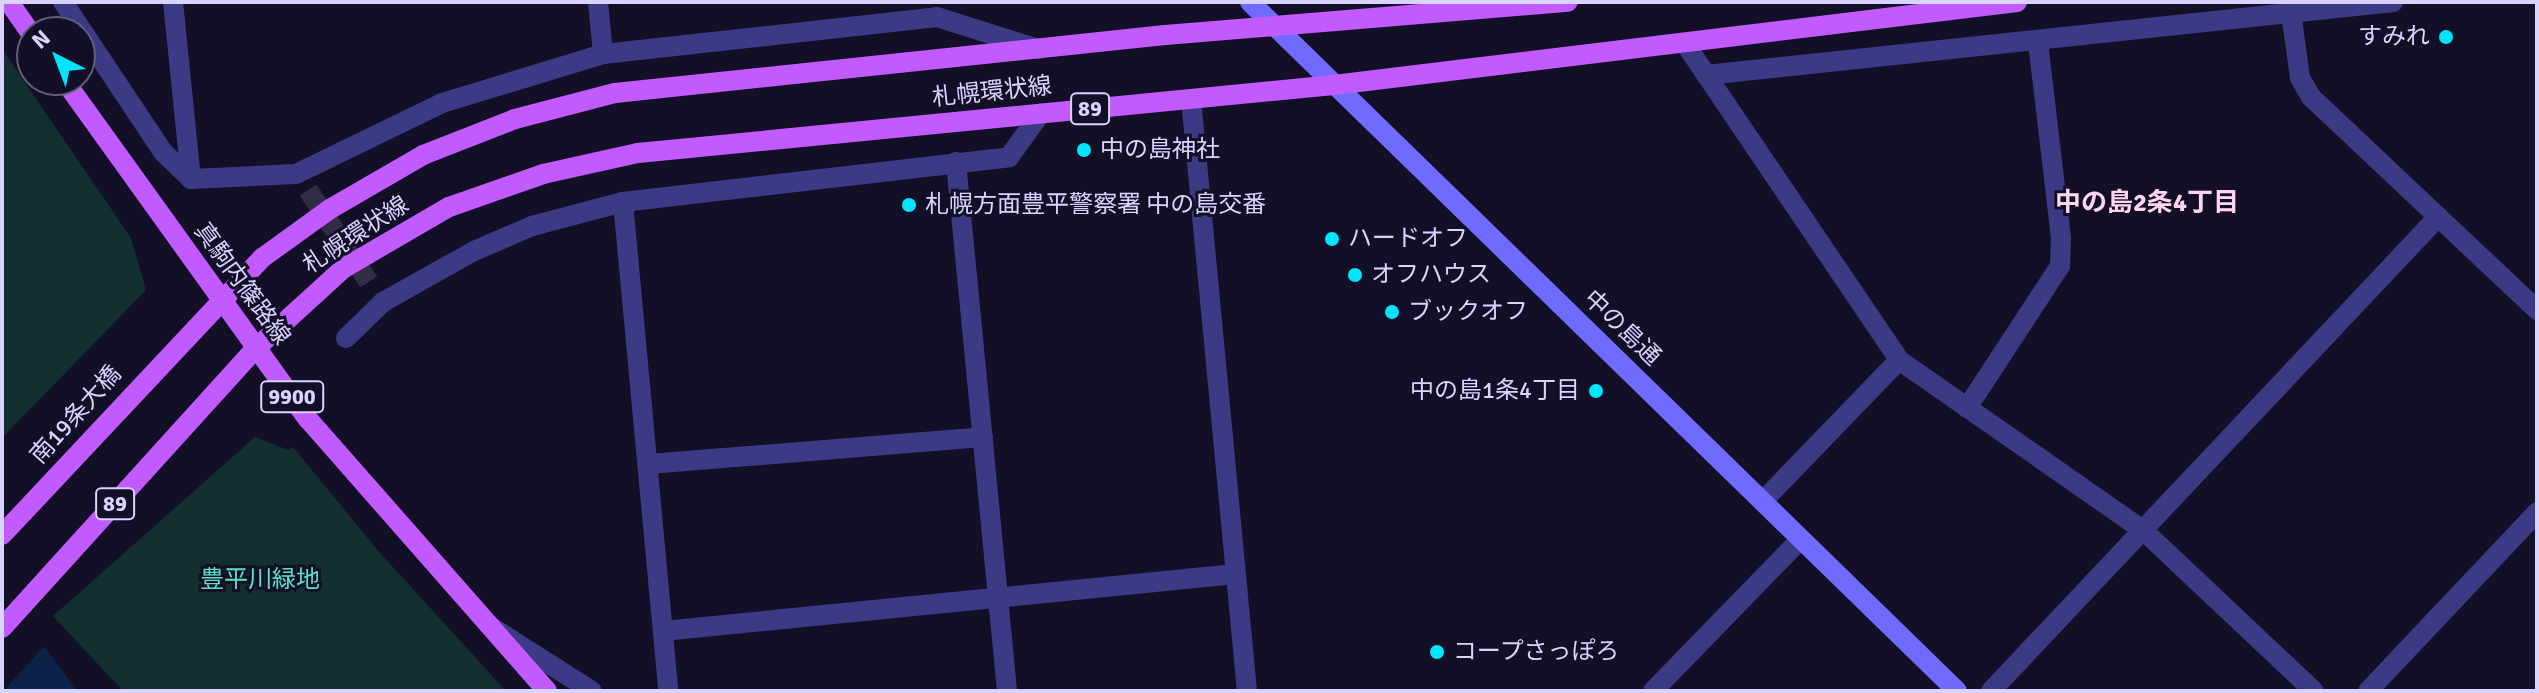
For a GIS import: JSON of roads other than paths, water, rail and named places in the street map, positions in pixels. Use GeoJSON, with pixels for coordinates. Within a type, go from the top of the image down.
{"type":"FeatureCollection","features":[{"type":"Feature","properties":{"kind":"main road","name":"札幌環状線"},"geometry":{"type":"LineString","coordinates":[[189,330],[262,258],[330,209],[423,155],[515,119],[615,93],[1274,25],[1568,2]]}},
{"type":"Feature","properties":{"kind":"main road","name":"札幌環状線"},"geometry":{"type":"LineString","coordinates":[[2,628],[256,348],[344,268],[449,207],[543,174],[638,153],[1334,85],[1686,45],[1769,28],[2017,2]]}},
{"type":"Feature","properties":{"kind":"main road","name":"真駒内篠路線"},"geometry":{"type":"LineString","coordinates":[[76,96],[308,419],[482,622],[547,691]]}},
{"type":"Feature","properties":{"kind":"main road","name":"南19条大橋"},"geometry":{"type":"LineString","coordinates":[[2,535],[189,330]]}},
{"type":"Feature","properties":{"kind":"street"},"geometry":{"type":"LineString","coordinates":[[63,2],[163,152],[191,179],[302,182],[442,103],[603,54],[937,17],[1040,50]]}},
{"type":"Feature","properties":{"kind":"street"},"geometry":{"type":"LineString","coordinates":[[173,2],[191,179]]}},
{"type":"Feature","properties":{"kind":"street"},"geometry":{"type":"LineString","coordinates":[[598,2],[603,54]]}},
{"type":"Feature","properties":{"kind":"street","name":"中の島通"},"geometry":{"type":"LineString","coordinates":[[1250,2],[1957,691]]}},
{"type":"Feature","properties":{"kind":"street"},"geometry":{"type":"LineString","coordinates":[[1706,75],[2271,19],[2291,12],[2393,2]]}},
{"type":"Feature","properties":{"kind":"street"},"geometry":{"type":"LineString","coordinates":[[2291,12],[2300,78],[2311,97],[2537,310]]}},
{"type":"Feature","properties":{"kind":"street"},"geometry":{"type":"LineString","coordinates":[[1967,408],[2060,266],[2038,42]]}},
{"type":"Feature","properties":{"kind":"street"},"geometry":{"type":"LineString","coordinates":[[1686,45],[1899,360],[2144,531],[2314,691]]}},
{"type":"Feature","properties":{"kind":"street"},"geometry":{"type":"LineString","coordinates":[[1191,99],[1247,691]]}},
{"type":"Feature","properties":{"kind":"street"},"geometry":{"type":"LineString","coordinates":[[346,338],[377,295],[505,237],[623,202],[1009,157],[1041,113]]}},
{"type":"Feature","properties":{"kind":"street"},"geometry":{"type":"LineString","coordinates":[[956,162],[1007,691]]}},
{"type":"Feature","properties":{"kind":"street"},"geometry":{"type":"LineString","coordinates":[[623,202],[668,691]]}},
{"type":"Feature","properties":{"kind":"street"},"geometry":{"type":"LineString","coordinates":[[1991,691],[2438,217]]}},
{"type":"Feature","properties":{"kind":"street"},"geometry":{"type":"LineString","coordinates":[[1763,501],[1899,360]]}},
{"type":"Feature","properties":{"kind":"street"},"geometry":{"type":"LineString","coordinates":[[649,464],[983,437]]}},
{"type":"Feature","properties":{"kind":"street"},"geometry":{"type":"LineString","coordinates":[[2368,691],[2537,512]]}},
{"type":"Feature","properties":{"kind":"street"},"geometry":{"type":"LineString","coordinates":[[1653,691],[1801,539]]}},
{"type":"Feature","properties":{"kind":"street"},"geometry":{"type":"LineString","coordinates":[[663,631],[1235,574]]}},
{"type":"Feature","properties":{"kind":"street"},"geometry":{"type":"LineString","coordinates":[[482,622],[592,691]]}},
{"type":"Feature","properties":{"kind":"water"},"geometry":{"type":"Polygon","coordinates":[[[2,585],[44,646],[78,691],[2,691],[2,585]]]}},
{"type":"Feature","properties":{"kind":"tunnel"},"geometry":{"type":"LineString","coordinates":[[308,190],[372,287]]}},
{"type":"Feature","properties":{"kind":"place","name":"すみれ"},"geometry":{"type":"Point","coordinates":[2446,37]}},
{"type":"Feature","properties":{"kind":"place","name":"中の島神社"},"geometry":{"type":"Point","coordinates":[1084,150]}},
{"type":"Feature","properties":{"kind":"place","name":"札幌方面豊平警察署 中の島交番"},"geometry":{"type":"Point","coordinates":[909,205]}},
{"type":"Feature","properties":{"kind":"place","name":"ハードオフ"},"geometry":{"type":"Point","coordinates":[1332,239]}},
{"type":"Feature","properties":{"kind":"place","name":"オフハウス"},"geometry":{"type":"Point","coordinates":[1355,275]}},
{"type":"Feature","properties":{"kind":"place","name":"ブックオフ"},"geometry":{"type":"Point","coordinates":[1392,312]}},
{"type":"Feature","properties":{"kind":"place","name":"中の島1条4丁目"},"geometry":{"type":"Point","coordinates":[1596,391]}},
{"type":"Feature","properties":{"kind":"place","name":"コープさっぽろ"},"geometry":{"type":"Point","coordinates":[1437,652]}},
{"type":"Feature","properties":{"kind":"district","name":"中の島2条4丁目"},"geometry":{"type":"Point","coordinates":[2147,204]}},
{"type":"Feature","properties":{"kind":"park label","name":"豊平川緑地"},"geometry":{"type":"Point","coordinates":[260,580]}}]}
